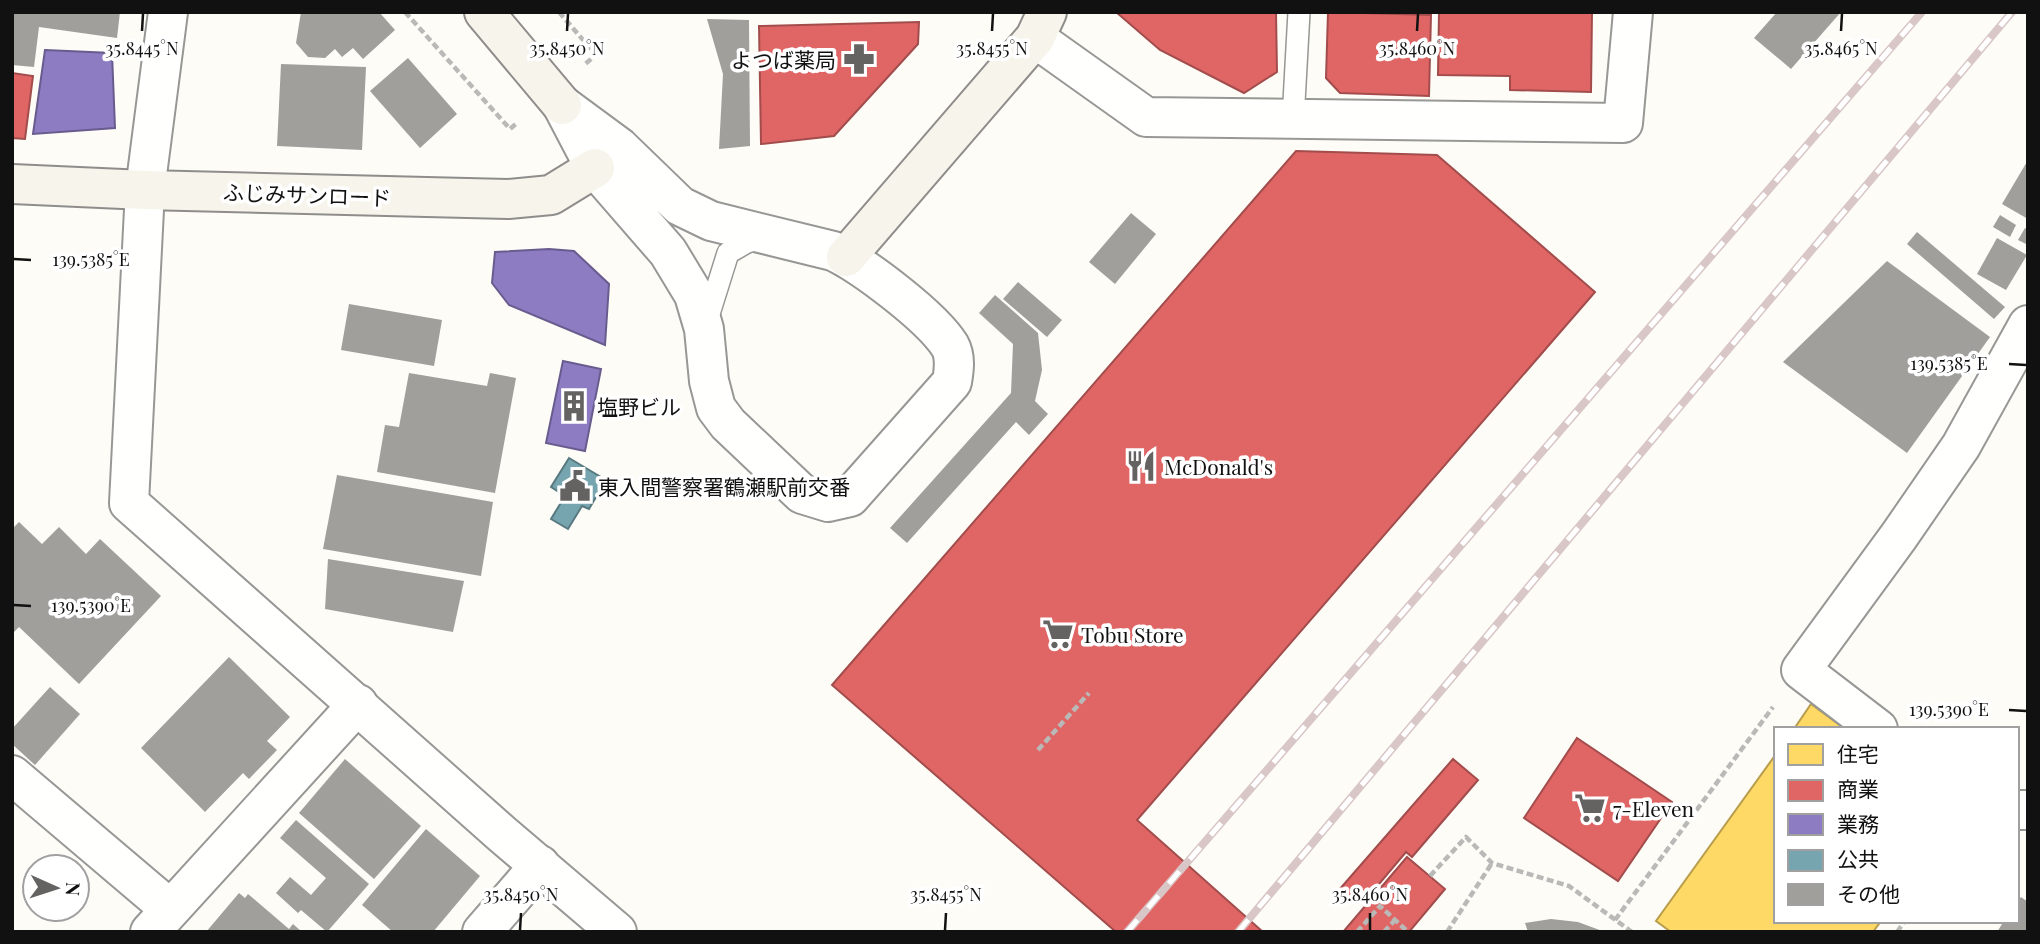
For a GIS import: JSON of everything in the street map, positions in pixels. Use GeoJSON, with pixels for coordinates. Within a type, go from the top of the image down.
{"type":"FeatureCollection","features":[{"type":"Feature","properties":{"kind":"street"},"geometry":{"type":"LineString","coordinates":[[168,12],[145,190],[129,503],[502,834],[617,932]]}},
{"type":"Feature","properties":{"kind":"street"},"geometry":{"type":"LineString","coordinates":[[484,12],[544,110],[668,252],[694,295],[705,329],[709,381],[716,408],[728,424],[802,494],[828,502],[850,497],[952,382],[955,365],[951,347],[924,318],[846,257],[833,251],[711,221],[680,206],[619,147],[544,110]]}},
{"type":"Feature","properties":{"kind":"street"},"geometry":{"type":"LineString","coordinates":[[846,257],[1041,25],[1146,117],[1623,123],[1633,12]]}},
{"type":"Feature","properties":{"kind":"street","name":"ふじみサンロード"},"geometry":{"type":"LineString","coordinates":[[12,184],[508,199],[551,195],[595,168]]}},
{"type":"Feature","properties":{"kind":"street"},"geometry":{"type":"LineString","coordinates":[[1875,727],[1801,670],[1961,446],[2028,325]]}},
{"type":"Feature","properties":{"kind":"street"},"geometry":{"type":"LineString","coordinates":[[12,775],[160,920],[358,704]]}},
{"type":"Feature","properties":{"kind":"street"},"geometry":{"type":"LineString","coordinates":[[482,932],[540,865]]}},
{"type":"Feature","properties":{"kind":"lane"},"geometry":{"type":"LineString","coordinates":[[1293,120],[1299,12]]}},
{"type":"Feature","properties":{"kind":"lane"},"geometry":{"type":"LineString","coordinates":[[705,329],[728,253],[747,242],[767,236]]}},
{"type":"Feature","properties":{"kind":"path"},"geometry":{"type":"LineString","coordinates":[[405,12],[510,129],[544,110]]}},
{"type":"Feature","properties":{"kind":"path"},"geometry":{"type":"LineString","coordinates":[[559,12],[596,55],[580,69]]}},
{"type":"Feature","properties":{"kind":"path"},"geometry":{"type":"LineString","coordinates":[[1038,750],[1089,693]]}},
{"type":"Feature","properties":{"kind":"path"},"geometry":{"type":"LineString","coordinates":[[1615,920],[1781,696]]}},
{"type":"Feature","properties":{"kind":"path"},"geometry":{"type":"LineString","coordinates":[[1430,876],[1466,837],[1492,863],[1569,886],[1632,932]]}},
{"type":"Feature","properties":{"kind":"path"},"geometry":{"type":"LineString","coordinates":[[1447,932],[1492,863]]}},
{"type":"Feature","properties":{"kind":"path"},"geometry":{"type":"LineString","coordinates":[[1357,932],[1380,906],[1408,932]]}},
{"type":"Feature","properties":{"kind":"path"},"geometry":{"type":"LineString","coordinates":[[1384,932],[1395,920]]}},
{"type":"Feature","properties":{"kind":"building: 住宅"},"geometry":{"type":"Polygon","coordinates":[[[1811,704],[1842,727],[1795,727],[1811,704]]]}},
{"type":"Feature","properties":{"kind":"building: 住宅"},"geometry":{"type":"Polygon","coordinates":[[[1774,757],[1774,923],[1880,923],[1873,932],[1671,932],[1656,921],[1774,757]]]}},
{"type":"Feature","properties":{"kind":"building: 商業"},"geometry":{"type":"Polygon","coordinates":[[[1116,12],[1276,12],[1277,72],[1244,93],[1160,50],[1116,12]]]}},
{"type":"Feature","properties":{"kind":"building: 商業"},"geometry":{"type":"Polygon","coordinates":[[[1328,12],[1431,15],[1429,96],[1340,93],[1326,78],[1328,12]]]}},
{"type":"Feature","properties":{"kind":"building: 商業"},"geometry":{"type":"Polygon","coordinates":[[[1439,12],[1592,12],[1591,92],[1510,90],[1510,76],[1438,75],[1439,12]]]}},
{"type":"Feature","properties":{"kind":"building: 商業"},"geometry":{"type":"Polygon","coordinates":[[[919,22],[918,44],[834,136],[761,144],[759,26],[919,22]]]}},
{"type":"Feature","properties":{"kind":"building: 商業"},"geometry":{"type":"Polygon","coordinates":[[[12,73],[33,76],[25,139],[12,138],[12,73]]]}},
{"type":"Feature","properties":{"kind":"building: 商業"},"geometry":{"type":"Polygon","coordinates":[[[1296,151],[1437,155],[1595,292],[1137,820],[1263,932],[1116,932],[832,685],[1296,151]]]}},
{"type":"Feature","properties":{"kind":"building: 商業"},"geometry":{"type":"Polygon","coordinates":[[[1577,738],[1672,802],[1618,881],[1524,818],[1577,738]]]}},
{"type":"Feature","properties":{"kind":"building: 商業"},"geometry":{"type":"Polygon","coordinates":[[[1453,759],[1478,780],[1412,857],[1406,852],[1368,897],[1360,890],[1351,900],[1339,890],[1453,759]]]}},
{"type":"Feature","properties":{"kind":"building: 商業"},"geometry":{"type":"Polygon","coordinates":[[[1407,857],[1445,889],[1409,932],[1343,932],[1407,857]]]}},
{"type":"Feature","properties":{"kind":"building: 業務"},"geometry":{"type":"Polygon","coordinates":[[[45,50],[112,53],[115,128],[33,134],[45,50]]]}},
{"type":"Feature","properties":{"kind":"building: 業務"},"geometry":{"type":"Polygon","coordinates":[[[549,249],[574,251],[609,284],[605,345],[509,305],[492,283],[495,252],[549,249]]]}},
{"type":"Feature","properties":{"kind":"building: 業務","name":"塩野ビル"},"geometry":{"type":"Polygon","coordinates":[[[563,361],[601,369],[585,451],[546,443],[563,361]]]}},
{"type":"Feature","properties":{"kind":"building: 公共"},"geometry":{"type":"Polygon","coordinates":[[[569,458],[606,480],[589,509],[582,506],[568,529],[551,519],[565,496],[551,487],[569,458]]]}},
{"type":"Feature","properties":{"kind":"building: その他"},"geometry":{"type":"Polygon","coordinates":[[[12,12],[120,12],[117,38],[39,27],[34,67],[12,65],[12,12]]]}},
{"type":"Feature","properties":{"kind":"building: その他"},"geometry":{"type":"Polygon","coordinates":[[[301,12],[379,12],[395,30],[363,59],[353,48],[342,57],[335,49],[325,58],[308,57],[296,43],[301,12]]]}},
{"type":"Feature","properties":{"kind":"building: その他"},"geometry":{"type":"Polygon","coordinates":[[[1777,12],[1841,12],[1791,69],[1754,38],[1777,12]]]}},
{"type":"Feature","properties":{"kind":"building: その他"},"geometry":{"type":"Polygon","coordinates":[[[707,19],[749,20],[750,146],[719,149],[723,74],[707,19]]]}},
{"type":"Feature","properties":{"kind":"building: その他"},"geometry":{"type":"Polygon","coordinates":[[[408,58],[457,114],[420,148],[370,91],[408,58]]]}},
{"type":"Feature","properties":{"kind":"building: その他"},"geometry":{"type":"Polygon","coordinates":[[[281,64],[366,67],[362,150],[277,146],[281,64]]]}},
{"type":"Feature","properties":{"kind":"building: その他"},"geometry":{"type":"Polygon","coordinates":[[[2028,160],[2028,219],[2002,204],[2028,160]]]}},
{"type":"Feature","properties":{"kind":"building: その他"},"geometry":{"type":"Polygon","coordinates":[[[1131,213],[1156,234],[1115,284],[1089,262],[1131,213]]]}},
{"type":"Feature","properties":{"kind":"building: その他"},"geometry":{"type":"Polygon","coordinates":[[[2000,215],[2016,225],[2010,237],[1993,227],[2000,215]]]}},
{"type":"Feature","properties":{"kind":"building: その他"},"geometry":{"type":"Polygon","coordinates":[[[2025,228],[2028,230],[2028,245],[2018,240],[2025,228]]]}},
{"type":"Feature","properties":{"kind":"building: その他"},"geometry":{"type":"Polygon","coordinates":[[[1917,232],[2005,307],[1994,319],[1907,244],[1917,232]]]}},
{"type":"Feature","properties":{"kind":"building: その他"},"geometry":{"type":"Polygon","coordinates":[[[1997,238],[2027,255],[2006,290],[1977,274],[1997,238]]]}},
{"type":"Feature","properties":{"kind":"building: その他"},"geometry":{"type":"Polygon","coordinates":[[[1887,261],[1990,337],[1907,453],[1783,362],[1887,261]]]}},
{"type":"Feature","properties":{"kind":"building: その他"},"geometry":{"type":"Polygon","coordinates":[[[1018,282],[1062,320],[1047,337],[1003,299],[1018,282]]]}},
{"type":"Feature","properties":{"kind":"building: その他"},"geometry":{"type":"Polygon","coordinates":[[[995,295],[1038,333],[1042,370],[1035,401],[1048,414],[1029,435],[1016,422],[907,543],[890,528],[1011,393],[1013,344],[979,313],[995,295]]]}},
{"type":"Feature","properties":{"kind":"building: その他"},"geometry":{"type":"Polygon","coordinates":[[[349,304],[442,320],[434,366],[341,350],[349,304]]]}},
{"type":"Feature","properties":{"kind":"building: その他"},"geometry":{"type":"Polygon","coordinates":[[[409,373],[487,386],[490,373],[516,378],[495,493],[377,472],[385,425],[399,427],[409,373]]]}},
{"type":"Feature","properties":{"kind":"building: その他"},"geometry":{"type":"Polygon","coordinates":[[[337,475],[493,502],[481,576],[323,549],[337,475]]]}},
{"type":"Feature","properties":{"kind":"building: その他"},"geometry":{"type":"Polygon","coordinates":[[[19,522],[42,544],[59,527],[86,554],[100,539],[161,596],[79,684],[19,627],[12,634],[12,529],[19,522]]]}},
{"type":"Feature","properties":{"kind":"building: その他"},"geometry":{"type":"Polygon","coordinates":[[[328,559],[464,581],[453,632],[325,609],[328,559]]]}},
{"type":"Feature","properties":{"kind":"building: その他"},"geometry":{"type":"Polygon","coordinates":[[[229,657],[290,717],[267,741],[277,750],[249,779],[243,773],[205,812],[141,748],[229,657]]]}},
{"type":"Feature","properties":{"kind":"building: その他"},"geometry":{"type":"Polygon","coordinates":[[[50,687],[80,714],[35,765],[12,744],[12,729],[50,687]]]}},
{"type":"Feature","properties":{"kind":"building: その他"},"geometry":{"type":"Polygon","coordinates":[[[345,759],[421,826],[374,879],[299,813],[345,759]]]}},
{"type":"Feature","properties":{"kind":"building: その他"},"geometry":{"type":"Polygon","coordinates":[[[296,820],[369,884],[327,932],[301,910],[298,913],[276,893],[290,877],[311,895],[326,878],[280,838],[296,820]]]}},
{"type":"Feature","properties":{"kind":"building: その他"},"geometry":{"type":"Polygon","coordinates":[[[426,829],[480,876],[433,932],[393,932],[362,905],[426,829]]]}},
{"type":"Feature","properties":{"kind":"building: その他"},"geometry":{"type":"Polygon","coordinates":[[[239,893],[245,898],[248,894],[289,929],[293,924],[302,932],[206,932],[239,893]]]}},
{"type":"Feature","properties":{"kind":"building: その他"},"geometry":{"type":"Polygon","coordinates":[[[2021,897],[2028,902],[2028,932],[1997,932],[2003,923],[2019,923],[2021,897]]]}},
{"type":"Feature","properties":{"kind":"building: その他"},"geometry":{"type":"Polygon","coordinates":[[[1551,919],[1578,922],[1605,932],[1528,932],[1525,923],[1551,919]]]}},
{"type":"Feature","properties":{"kind":"railway"},"geometry":{"type":"LineString","coordinates":[[1127,932],[1922,12]]}},
{"type":"Feature","properties":{"kind":"railway"},"geometry":{"type":"LineString","coordinates":[[1238,932],[2012,12]]}},
{"type":"Feature","properties":{"kind":"place","name":"よつば薬局"},"geometry":{"type":"Point","coordinates":[859,59]}},
{"type":"Feature","properties":{"kind":"place","name":"塩野ビル"},"geometry":{"type":"Point","coordinates":[574,406]}},
{"type":"Feature","properties":{"kind":"place","name":"McDonald's"},"geometry":{"type":"Point","coordinates":[1141,466]}},
{"type":"Feature","properties":{"kind":"place","name":"東入間警察署鶴瀬駅前交番"},"geometry":{"type":"Point","coordinates":[575,486]}},
{"type":"Feature","properties":{"kind":"place","name":"Tobu Store"},"geometry":{"type":"Point","coordinates":[1058,634]}},
{"type":"Feature","properties":{"kind":"place","name":"7-Eleven"},"geometry":{"type":"Point","coordinates":[1590,808]}}]}
